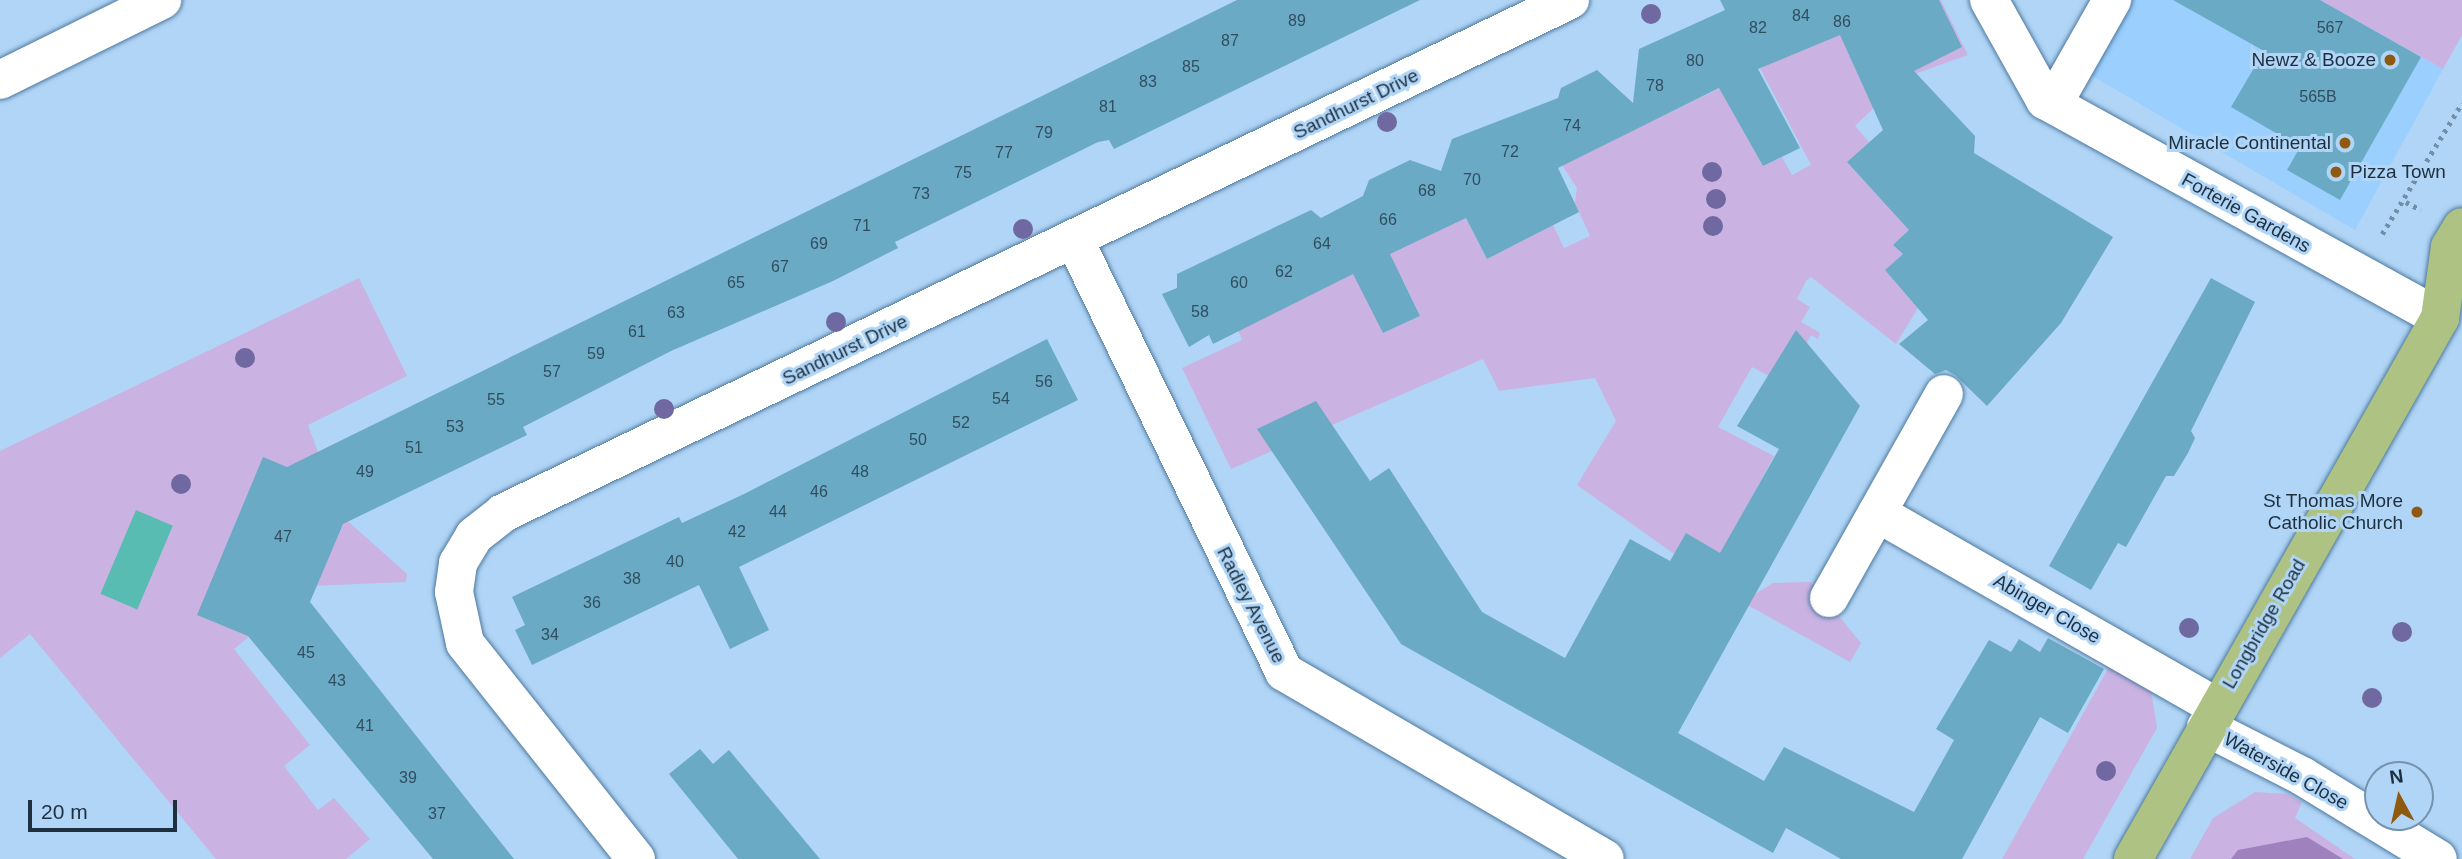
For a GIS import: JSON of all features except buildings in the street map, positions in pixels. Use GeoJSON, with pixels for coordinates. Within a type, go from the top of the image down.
{"type":"FeatureCollection","features":[{"type":"Feature","properties":{"kind":"main road","name":"Longbridge Road"},"geometry":{"type":"LineString","coordinates":[[2133,859],[2211,717],[2451,312],[2451,247],[2462,227]]}},
{"type":"Feature","properties":{"kind":"street"},"geometry":{"type":"LineString","coordinates":[[0,80],[162,0]]}},
{"type":"Feature","properties":{"kind":"street","name":"Sandhurst Drive"},"geometry":{"type":"LineString","coordinates":[[636,859],[465,643],[454,592],[458,563],[474,536],[503,513],[1075,241],[1570,0]]}},
{"type":"Feature","properties":{"kind":"street","name":"Forterie Gardens"},"geometry":{"type":"LineString","coordinates":[[1989,0],[2033,88],[2053,104],[2451,312]]}},
{"type":"Feature","properties":{"kind":"street"},"geometry":{"type":"LineString","coordinates":[[2053,104],[2112,0]]}},
{"type":"Feature","properties":{"kind":"street","name":"Radley Avenue"},"geometry":{"type":"LineString","coordinates":[[1075,241],[1284,671],[1605,859]]}},
{"type":"Feature","properties":{"kind":"street"},"geometry":{"type":"LineString","coordinates":[[1829,598],[1944,394]]}},
{"type":"Feature","properties":{"kind":"street","name":"Abinger Close"},"geometry":{"type":"LineString","coordinates":[[1877,513],[2211,717]]}},
{"type":"Feature","properties":{"kind":"street","name":"Waterside Close"},"geometry":{"type":"LineString","coordinates":[[2211,717],[2438,859]]}},
{"type":"Feature","properties":{"kind":"path"},"geometry":{"type":"LineString","coordinates":[[2378,240],[2462,103]]}},
{"type":"Feature","properties":{"kind":"shaded area"},"geometry":{"type":"Polygon","coordinates":[[[1900,0],[1941,0],[1968,55],[1906,77],[1855,126],[1869,142],[1847,162],[1878,196],[1921,219],[1894,245],[1903,254],[1885,270],[1918,308],[1896,344],[1811,277],[1806,281],[1797,299],[1810,307],[1801,322],[1820,333],[1818,339],[1811,335],[1784,384],[1752,367],[1718,427],[1774,456],[1708,578],[1577,485],[1616,421],[1595,378],[1499,391],[1483,359],[1231,469],[1182,368],[1242,340],[1238,330],[1359,265],[1383,333],[1420,316],[1403,280],[1381,259],[1396,244],[1403,248],[1463,212],[1487,259],[1553,225],[1564,248],[1590,236],[1575,203],[1577,188],[1562,165],[1733,82],[1726,100],[1763,166],[1782,157],[1792,175],[1811,165],[1760,68],[1900,0]]]}},
{"type":"Feature","properties":{"kind":"shaded area"},"geometry":{"type":"Polygon","coordinates":[[[2124,0],[2320,0],[2443,69],[2355,230],[2084,71],[2124,0]]]}},
{"type":"Feature","properties":{"kind":"shaded area"},"geometry":{"type":"Polygon","coordinates":[[[2320,0],[2462,0],[2462,35],[2443,69],[2320,0]]]}},
{"type":"Feature","properties":{"kind":"shaded area"},"geometry":{"type":"Polygon","coordinates":[[[359,278],[407,376],[308,425],[341,515],[407,574],[406,582],[311,586],[234,649],[310,745],[284,766],[318,810],[334,798],[370,839],[346,859],[216,859],[30,634],[0,658],[0,451],[359,278]]]}},
{"type":"Feature","properties":{"kind":"shaded area"},"geometry":{"type":"Polygon","coordinates":[[[136,510],[173,526],[137,609],[100,594],[136,510]]]}},
{"type":"Feature","properties":{"kind":"shaded area"},"geometry":{"type":"Polygon","coordinates":[[[1811,582],[1861,643],[1850,662],[1742,602],[1773,583],[1811,582]]]}},
{"type":"Feature","properties":{"kind":"shaded area"},"geometry":{"type":"Polygon","coordinates":[[[2113,660],[2151,690],[2157,728],[2083,859],[2002,859],[2113,660]]]}},
{"type":"Feature","properties":{"kind":"shaded area"},"geometry":{"type":"Polygon","coordinates":[[[2255,792],[2287,794],[2302,802],[2295,818],[2355,859],[2190,859],[2213,818],[2255,792]]]}},
{"type":"Feature","properties":{"kind":"shaded area"},"geometry":{"type":"Polygon","coordinates":[[[2307,837],[2343,859],[2231,859],[2238,850],[2307,837]]]}},
{"type":"Feature","properties":{"kind":"place","name":"Newz & Booze"},"geometry":{"type":"Point","coordinates":[2390,60]}},
{"type":"Feature","properties":{"kind":"place","name":"Miracle Continental"},"geometry":{"type":"Point","coordinates":[2345,143]}},
{"type":"Feature","properties":{"kind":"place","name":"Pizza Town"},"geometry":{"type":"Point","coordinates":[2336,172]}},
{"type":"Feature","properties":{"kind":"place","name":"St Thomas More Catholic Church"},"geometry":{"type":"Point","coordinates":[2417,512]}}]}
